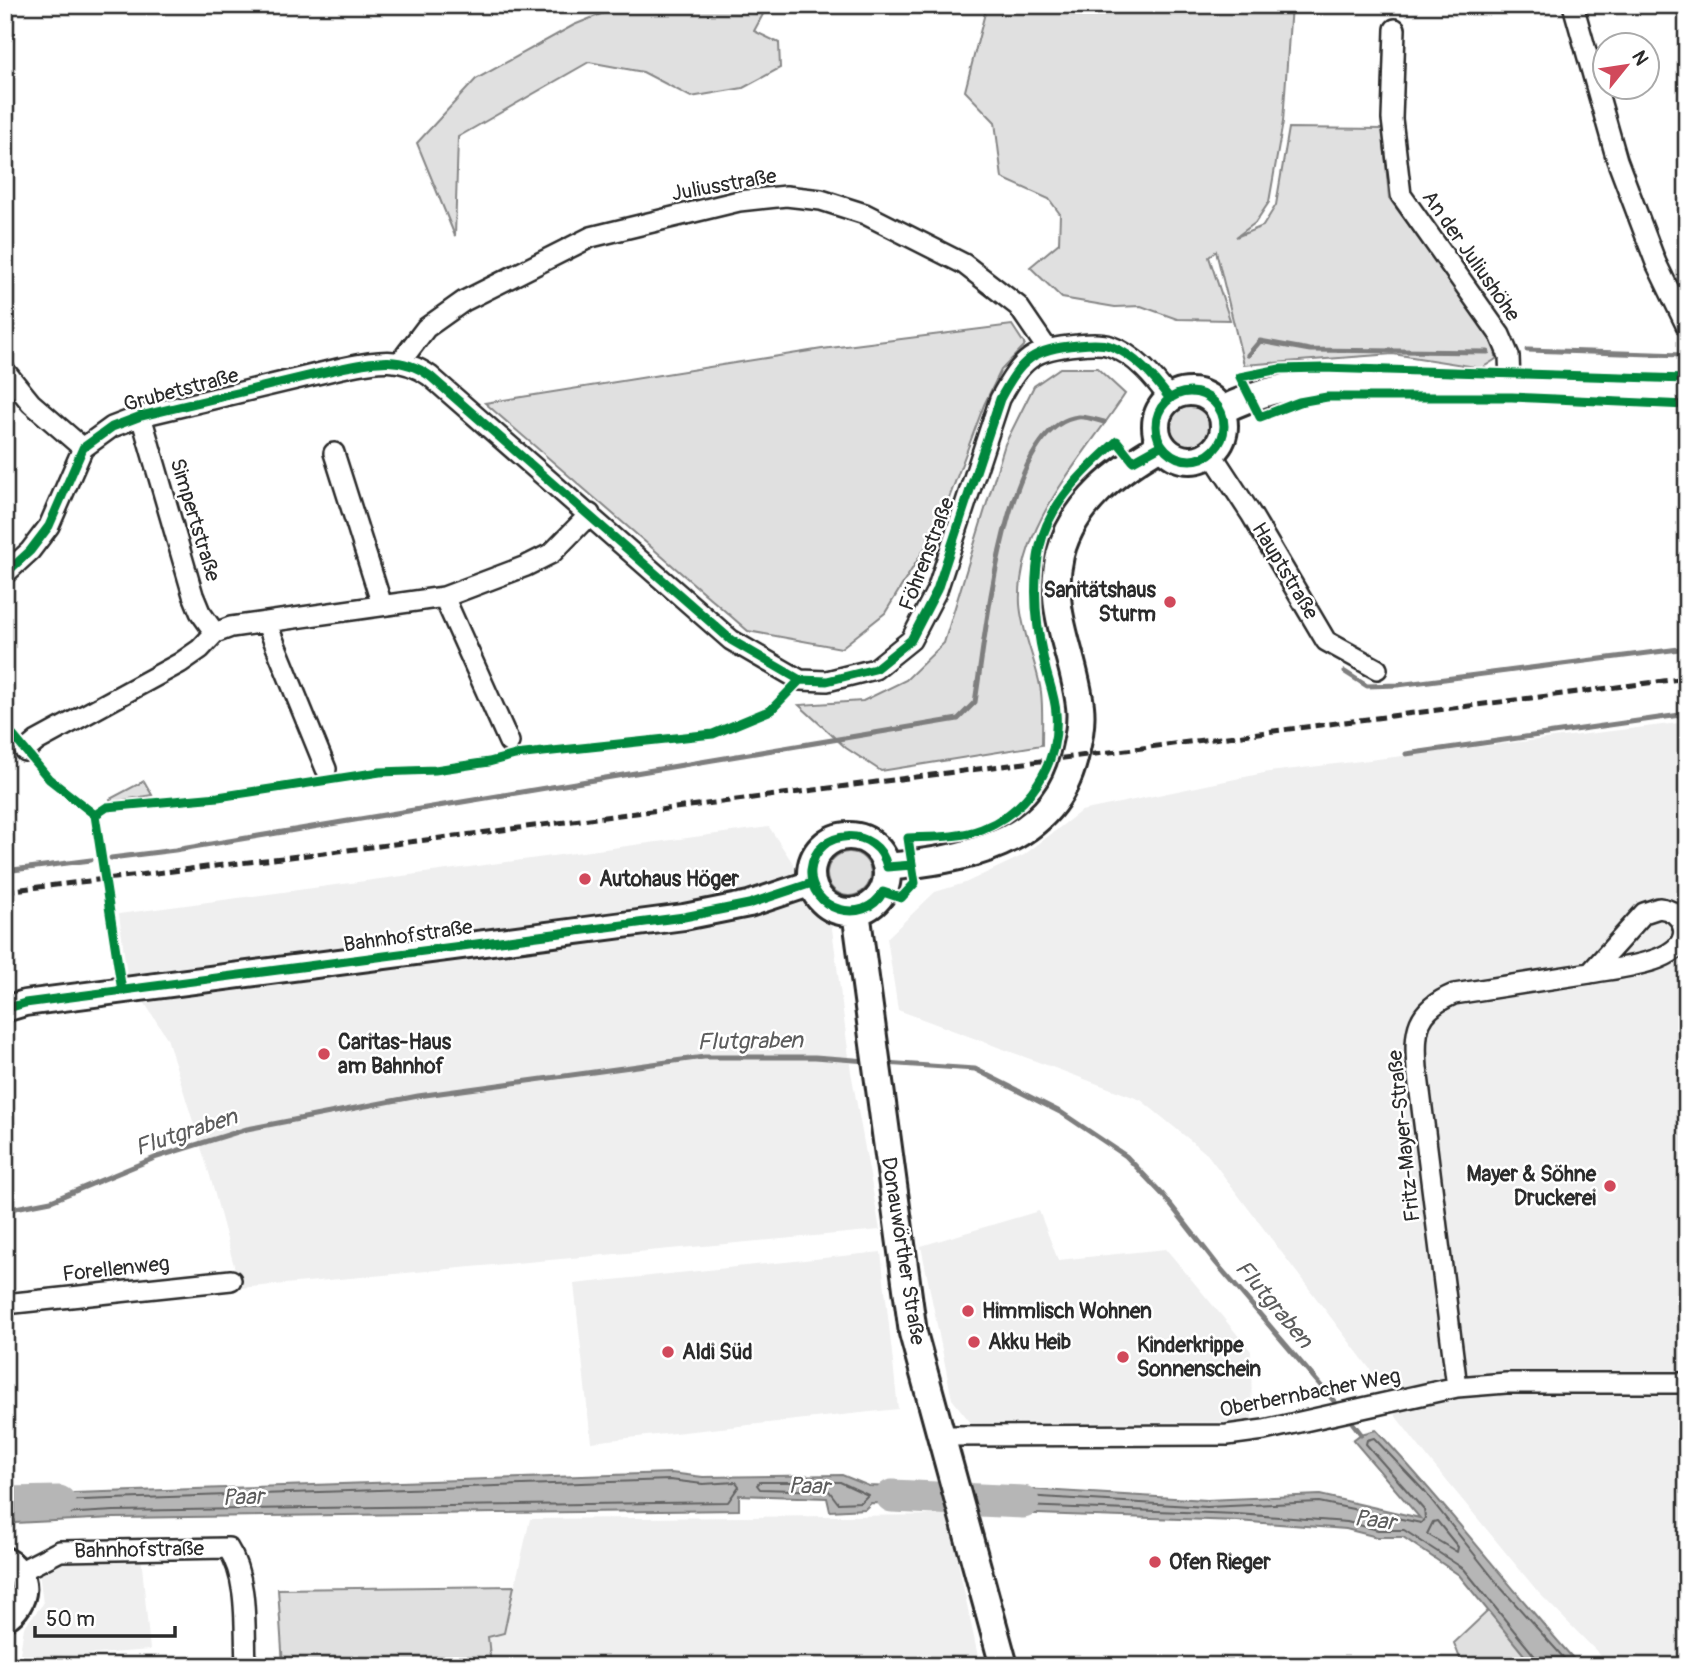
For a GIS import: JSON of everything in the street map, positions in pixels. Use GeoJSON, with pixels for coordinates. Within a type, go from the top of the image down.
{"type":"FeatureCollection","features":[{"type":"Feature","properties":{"kind":"main road"},"geometry":{"type":"LineString","coordinates":[[1220,411],[1262,391],[1320,380],[1510,383],[1687,390]]}},
{"type":"Feature","properties":{"kind":"main road"},"geometry":{"type":"LineString","coordinates":[[1183,393],[1194,393],[1213,401],[1220,411],[1223,433],[1211,453],[1189,460],[1178,458],[1162,445],[1156,423],[1159,412],[1170,399],[1183,393]]}},
{"type":"Feature","properties":{"kind":"main road"},"geometry":{"type":"LineString","coordinates":[[887,867],[940,860],[1007,842],[1030,827],[1056,799],[1070,772],[1080,735],[1081,708],[1063,642],[1056,599],[1060,555],[1076,516],[1095,493],[1133,461],[1162,445]]}},
{"type":"Feature","properties":{"kind":"main road"},"geometry":{"type":"LineString","coordinates":[[846,835],[870,842],[880,851],[887,867],[886,886],[880,897],[871,906],[856,911],[835,909],[825,903],[812,883],[811,869],[822,846],[846,835]]}},
{"type":"Feature","properties":{"kind":"main road","name":"Donauwörther Straße"},"geometry":{"type":"LineString","coordinates":[[856,911],[913,1333],[955,1478],[1004,1666]]}},
{"type":"Feature","properties":{"kind":"street"},"geometry":{"type":"LineString","coordinates":[[1573,5],[1617,160],[1656,263],[1687,327]]}},
{"type":"Feature","properties":{"kind":"street","name":"An der Juliushöhe"},"geometry":{"type":"LineString","coordinates":[[1395,29],[1392,119],[1401,195],[1500,335],[1509,356],[1510,383]]}},
{"type":"Feature","properties":{"kind":"street","name":"Juliusstraße"},"geometry":{"type":"LineString","coordinates":[[401,361],[426,327],[464,301],[591,237],[739,201],[786,196],[821,200],[865,214],[964,264],[1018,306],[1046,347]]}},
{"type":"Feature","properties":{"kind":"street"},"geometry":{"type":"LineString","coordinates":[[1046,347],[1110,346],[1151,374],[1170,399]]}},
{"type":"Feature","properties":{"kind":"street","name":"Föhrenstraße"},"geometry":{"type":"LineString","coordinates":[[401,361],[416,366],[430,376],[731,640],[800,680],[827,681],[852,677],[875,668],[911,640],[937,590],[1000,399],[1014,375],[1046,347]]}},
{"type":"Feature","properties":{"kind":"street","name":"Grubetstraße"},"geometry":{"type":"LineString","coordinates":[[5,574],[30,551],[49,526],[83,449],[111,427],[141,416],[372,361],[401,361]]}},
{"type":"Feature","properties":{"kind":"street"},"geometry":{"type":"LineString","coordinates":[[5,371],[31,403],[83,449]]}},
{"type":"Feature","properties":{"kind":"street","name":"Simpertstraße"},"geometry":{"type":"LineString","coordinates":[[141,416],[193,595],[200,612],[215,633]]}},
{"type":"Feature","properties":{"kind":"street"},"geometry":{"type":"LineString","coordinates":[[334,453],[382,605]]}},
{"type":"Feature","properties":{"kind":"street","name":"Hauptstraße"},"geometry":{"type":"LineString","coordinates":[[1211,453],[1251,514],[1326,641],[1377,669]]}},
{"type":"Feature","properties":{"kind":"street"},"geometry":{"type":"LineString","coordinates":[[24,751],[37,741],[180,663],[200,649],[215,633],[265,622],[444,597],[527,566],[552,553],[590,514]]}},
{"type":"Feature","properties":{"kind":"street"},"geometry":{"type":"LineString","coordinates":[[444,597],[509,742]]}},
{"type":"Feature","properties":{"kind":"street"},"geometry":{"type":"LineString","coordinates":[[265,622],[326,769]]}},
{"type":"Feature","properties":{"kind":"street","name":"Bahnhofstraße"},"geometry":{"type":"LineString","coordinates":[[5,1009],[25,1003],[684,916],[749,904],[812,883]]}},
{"type":"Feature","properties":{"kind":"street","name":"Fritz-Mayer-Straße"},"geometry":{"type":"LineString","coordinates":[[1457,1387],[1417,1068],[1417,1028],[1424,1014],[1437,1001],[1454,994],[1590,973],[1671,954],[1678,949],[1684,934],[1680,919],[1667,909],[1659,908],[1644,913],[1590,973]]}},
{"type":"Feature","properties":{"kind":"street","name":"Forellenweg"},"geometry":{"type":"LineString","coordinates":[[5,1304],[231,1280]]}},
{"type":"Feature","properties":{"kind":"street","name":"Oberbernbacher Weg"},"geometry":{"type":"LineString","coordinates":[[941,1436],[1185,1437],[1264,1430],[1374,1403],[1457,1387],[1506,1383],[1687,1383]]}},
{"type":"Feature","properties":{"kind":"street","name":"Bahnhofstraße"},"geometry":{"type":"LineString","coordinates":[[5,1618],[21,1603],[24,1593],[12,1566],[60,1551],[228,1548],[235,1558],[240,1582],[246,1666]]}},
{"type":"Feature","properties":{"kind":"shaded area"},"geometry":{"type":"Polygon","coordinates":[[[623,5],[650,5],[663,9],[667,5],[768,5],[754,31],[779,43],[780,68],[743,88],[691,97],[643,72],[589,62],[458,137],[455,236],[417,143],[476,79],[574,25],[623,5]]]}},
{"type":"Feature","properties":{"kind":"shaded area"},"geometry":{"type":"Polygon","coordinates":[[[987,5],[1291,5],[1283,122],[1269,202],[1255,223],[1236,237],[1263,226],[1276,205],[1289,128],[1383,129],[1389,198],[1495,343],[1496,359],[1482,368],[1393,354],[1244,365],[1216,251],[1209,257],[1230,320],[1177,319],[1141,306],[1115,307],[1062,298],[1030,267],[1059,243],[1060,214],[1049,199],[1002,178],[995,122],[965,91],[987,5]]]}},
{"type":"Feature","properties":{"kind":"shaded area"},"geometry":{"type":"Polygon","coordinates":[[[1012,325],[1025,345],[1001,370],[984,405],[939,525],[885,613],[841,648],[748,631],[485,403],[822,349],[1012,325]]]}},
{"type":"Feature","properties":{"kind":"shaded area"},"geometry":{"type":"Polygon","coordinates":[[[1060,368],[1097,368],[1125,394],[1056,493],[1029,547],[1022,575],[1021,615],[1041,692],[1042,745],[881,771],[846,748],[799,705],[863,701],[906,680],[944,643],[1005,444],[1034,386],[1060,368]]]}},
{"type":"Feature","properties":{"kind":"shaded area"},"geometry":{"type":"Polygon","coordinates":[[[1190,401],[1208,408],[1215,426],[1208,444],[1190,451],[1172,444],[1165,426],[1172,408],[1190,401]]]}},
{"type":"Feature","properties":{"kind":"shaded area"},"geometry":{"type":"Polygon","coordinates":[[[1687,722],[1687,1666],[1611,1666],[1539,1593],[1432,1463],[1397,1418],[1376,1377],[1207,1154],[1141,1100],[898,1010],[887,938],[935,892],[965,883],[1024,855],[1081,811],[1269,772],[1687,722]]]}},
{"type":"Feature","properties":{"kind":"shaded area"},"geometry":{"type":"Polygon","coordinates":[[[144,781],[152,795],[111,802],[110,799],[144,781]]]}},
{"type":"Feature","properties":{"kind":"shaded area"},"geometry":{"type":"Polygon","coordinates":[[[769,827],[831,921],[851,1072],[880,1230],[240,1288],[210,1176],[167,1038],[127,975],[119,914],[769,827]]]}},
{"type":"Feature","properties":{"kind":"shaded area"},"geometry":{"type":"Polygon","coordinates":[[[849,852],[858,853],[865,858],[870,865],[870,883],[865,890],[858,895],[849,896],[840,895],[833,890],[828,883],[827,874],[828,865],[833,858],[840,853],[849,852]]]}},
{"type":"Feature","properties":{"kind":"shaded area"},"geometry":{"type":"Polygon","coordinates":[[[1039,1211],[1058,1260],[1166,1249],[1251,1351],[1252,1422],[971,1423],[952,1399],[921,1246],[1039,1211]]]}},
{"type":"Feature","properties":{"kind":"shaded area"},"geometry":{"type":"Polygon","coordinates":[[[881,1252],[898,1409],[591,1442],[574,1284],[881,1252]]]}},
{"type":"Feature","properties":{"kind":"shaded area"},"geometry":{"type":"Polygon","coordinates":[[[948,1515],[980,1666],[491,1666],[488,1637],[504,1633],[530,1519],[948,1515]]]}},
{"type":"Feature","properties":{"kind":"shaded area"},"geometry":{"type":"Polygon","coordinates":[[[141,1555],[150,1650],[19,1660],[24,1627],[43,1604],[39,1571],[62,1558],[141,1555]]]}},
{"type":"Feature","properties":{"kind":"shaded area"},"geometry":{"type":"Polygon","coordinates":[[[514,1586],[504,1633],[488,1637],[491,1666],[283,1666],[278,1589],[514,1586]]]}},
{"type":"Feature","properties":{"kind":"shaded area"},"geometry":{"type":"Polygon","coordinates":[[[1489,1610],[1533,1666],[1463,1666],[1454,1643],[1489,1610]]]}},
{"type":"Feature","properties":{"kind":"water"},"geometry":{"type":"Polygon","coordinates":[[[1376,1430],[1580,1666],[1533,1666],[1459,1575],[1403,1537],[1377,1537],[1346,1529],[1237,1521],[983,1512],[976,1486],[1207,1500],[1320,1495],[1420,1518],[1353,1440],[1361,1434],[1376,1430]]]}},
{"type":"Feature","properties":{"kind":"water"},"geometry":{"type":"Polygon","coordinates":[[[671,1473],[703,1477],[842,1475],[869,1486],[934,1489],[939,1506],[871,1503],[865,1509],[830,1511],[827,1498],[739,1495],[739,1510],[114,1518],[15,1523],[14,1495],[671,1473]]]}},
{"type":"Feature","properties":{"kind":"waterway"},"geometry":{"type":"LineString","coordinates":[[1248,355],[1260,341],[1310,350],[1488,352]]}},
{"type":"Feature","properties":{"kind":"waterway"},"geometry":{"type":"LineString","coordinates":[[1527,350],[1683,355]]}},
{"type":"Feature","properties":{"kind":"waterway"},"geometry":{"type":"LineString","coordinates":[[111,858],[175,850],[958,719],[975,702],[1002,541],[1015,495],[1032,457],[1052,429],[1078,417],[1104,422]]}},
{"type":"Feature","properties":{"kind":"waterway"},"geometry":{"type":"LineString","coordinates":[[1345,672],[1367,686],[1398,685],[1687,648]]}},
{"type":"Feature","properties":{"kind":"waterway"},"geometry":{"type":"LineString","coordinates":[[1406,754],[1687,714]]}},
{"type":"Feature","properties":{"kind":"waterway"},"geometry":{"type":"LineString","coordinates":[[5,871],[91,860]]}},
{"type":"Feature","properties":{"kind":"waterway","name":"Flutgraben"},"geometry":{"type":"LineString","coordinates":[[5,1210],[51,1201],[157,1157],[247,1129],[418,1096],[704,1057],[815,1057],[867,1061]]}},
{"type":"Feature","properties":{"kind":"waterway","name":"Flutgraben"},"geometry":{"type":"LineString","coordinates":[[884,1063],[975,1069],[1062,1113],[1126,1156],[1163,1195],[1216,1263],[1339,1407]]}},
{"type":"Feature","properties":{"kind":"waterway","name":"Flutgraben"},"geometry":{"type":"LineString","coordinates":[[1348,1417],[1361,1434]]}},
{"type":"Feature","properties":{"kind":"waterway","name":"Paar"},"geometry":{"type":"LineString","coordinates":[[892,1496],[1023,1502]]}},
{"type":"Feature","properties":{"kind":"waterway","name":"Paar"},"geometry":{"type":"LineString","coordinates":[[5,1503],[59,1502]]}},
{"type":"Feature","properties":{"kind":"railway"},"geometry":{"type":"LineString","coordinates":[[5,891],[324,853],[1687,678]]}},
{"type":"Feature","properties":{"kind":"cycle path"},"geometry":{"type":"LineString","coordinates":[[5,574],[30,551],[49,526],[83,448],[112,427],[141,416],[342,368],[377,362],[398,362],[430,376],[731,640],[800,680],[827,681],[875,669],[911,640],[937,590],[1000,399],[1015,374],[1030,358],[1062,347],[1094,344],[1110,346],[1136,361],[1170,399]]}},
{"type":"Feature","properties":{"kind":"cycle path"},"geometry":{"type":"LineString","coordinates":[[1687,379],[1322,368],[1280,369],[1240,377],[1260,417],[1299,402],[1327,397],[1512,397],[1687,405]]}},
{"type":"Feature","properties":{"kind":"cycle path"},"geometry":{"type":"LineString","coordinates":[[1190,392],[1203,395],[1214,402],[1221,413],[1224,426],[1221,439],[1214,450],[1203,457],[1190,460],[1177,457],[1166,450],[1159,439],[1156,426],[1159,413],[1166,402],[1177,395],[1190,392]]}},
{"type":"Feature","properties":{"kind":"cycle path"},"geometry":{"type":"LineString","coordinates":[[912,865],[887,867],[882,853],[872,844],[860,838],[835,839],[823,845],[815,856],[811,870],[812,884],[827,904],[851,911],[874,903],[883,892],[901,898],[915,883],[908,838],[955,836],[982,829],[999,821],[1027,797],[1047,767],[1056,732],[1053,693],[1045,667],[1036,604],[1036,575],[1045,530],[1051,515],[1070,488],[1117,441],[1133,461],[1162,445]]}},
{"type":"Feature","properties":{"kind":"cycle path"},"geometry":{"type":"LineString","coordinates":[[95,815],[107,807],[218,797],[380,772],[435,770],[515,755],[713,734],[771,710],[800,680]]}},
{"type":"Feature","properties":{"kind":"cycle path"},"geometry":{"type":"LineString","coordinates":[[5,726],[49,779],[95,815],[122,991]]}},
{"type":"Feature","properties":{"kind":"cycle path"},"geometry":{"type":"LineString","coordinates":[[5,1009],[25,1003],[684,917],[749,904],[812,883]]}},
{"type":"Feature","properties":{"kind":"place","name":"Sanitätshaus Sturm"},"geometry":{"type":"Point","coordinates":[1170,602]}},
{"type":"Feature","properties":{"kind":"place","name":"Autohaus Höger"},"geometry":{"type":"Point","coordinates":[585,879]}},
{"type":"Feature","properties":{"kind":"place","name":"Caritas-Haus am Bahnhof"},"geometry":{"type":"Point","coordinates":[324,1054]}},
{"type":"Feature","properties":{"kind":"place","name":"Mayer & Söhne Druckerei"},"geometry":{"type":"Point","coordinates":[1610,1186]}},
{"type":"Feature","properties":{"kind":"place","name":"Himmlisch Wohnen"},"geometry":{"type":"Point","coordinates":[968,1311]}},
{"type":"Feature","properties":{"kind":"place","name":"Akku Heib"},"geometry":{"type":"Point","coordinates":[974,1342]}},
{"type":"Feature","properties":{"kind":"place","name":"Aldi Süd"},"geometry":{"type":"Point","coordinates":[668,1352]}},
{"type":"Feature","properties":{"kind":"place","name":"Kinderkrippe Sonnenschein"},"geometry":{"type":"Point","coordinates":[1123,1357]}},
{"type":"Feature","properties":{"kind":"place","name":"Ofen Rieger"},"geometry":{"type":"Point","coordinates":[1155,1562]}}]}
